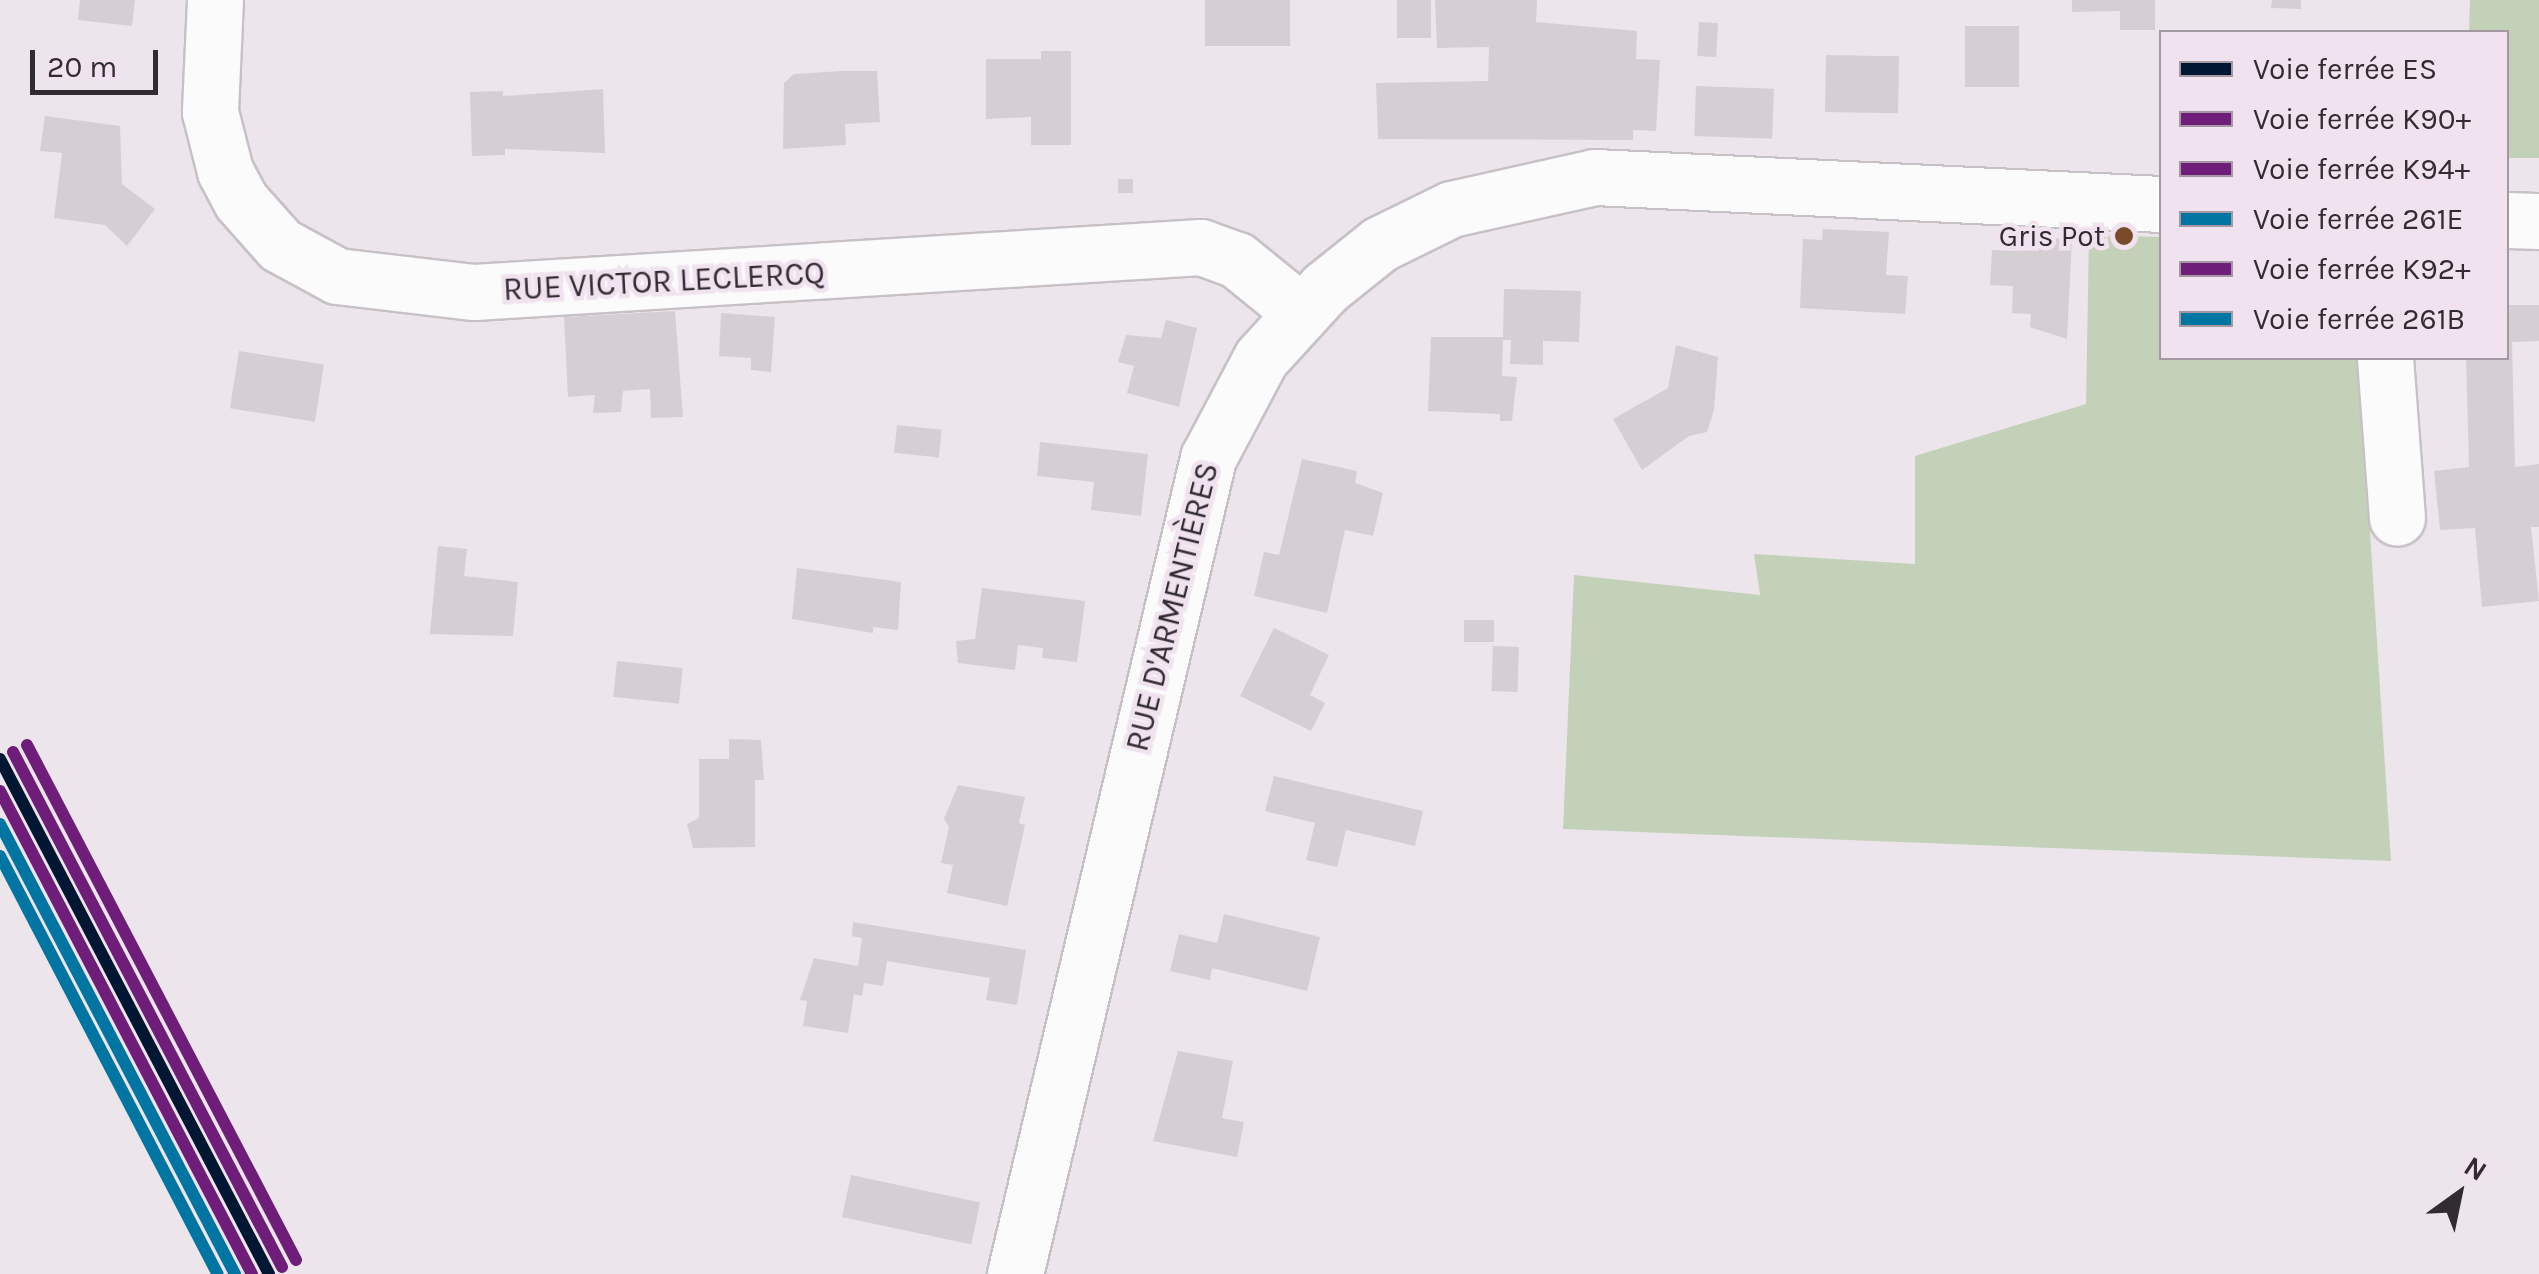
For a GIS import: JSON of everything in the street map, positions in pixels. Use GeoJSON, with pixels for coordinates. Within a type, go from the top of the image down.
{"type":"FeatureCollection","features":[{"type":"Feature","properties":{"kind":"main road","name":"RUE VICTOR LECLERCQ"},"geometry":{"type":"LineString","coordinates":[[215,0],[210,112],[225,171],[268,234],[337,276],[474,292],[1200,247],[1238,260],[1301,312]]}},
{"type":"Feature","properties":{"kind":"main road","name":"RUE D'ARMENTIÈRES"},"geometry":{"type":"LineString","coordinates":[[1015,1274],[1195,501],[1240,390],[1301,312],[1354,263],[1417,223],[1562,181],[1624,177],[2159,204]]}},
{"type":"Feature","properties":{"kind":"main road"},"geometry":{"type":"LineString","coordinates":[[2509,220],[2539,221]]}},
{"type":"Feature","properties":{"kind":"main road"},"geometry":{"type":"LineString","coordinates":[[2385,360],[2397,518]]}},
{"type":"Feature","properties":{"kind":"green space"},"geometry":{"type":"Polygon","coordinates":[[[2470,0],[2539,0],[2539,158],[2509,158],[2509,30],[2469,30],[2470,0]]]}},
{"type":"Feature","properties":{"kind":"green space"},"geometry":{"type":"Polygon","coordinates":[[[2089,235],[2159,237],[2159,360],[2359,360],[2391,861],[1563,829],[1574,575],[1760,595],[1754,554],[1915,564],[1915,456],[2086,404],[2089,235]]]}},
{"type":"Feature","properties":{"kind":"building"},"geometry":{"type":"Polygon","coordinates":[[[80,0],[135,0],[132,26],[78,20],[80,0]]]}},
{"type":"Feature","properties":{"kind":"building"},"geometry":{"type":"Polygon","coordinates":[[[1205,0],[1290,0],[1290,46],[1205,46],[1205,0]]]}},
{"type":"Feature","properties":{"kind":"building"},"geometry":{"type":"Polygon","coordinates":[[[1397,0],[1431,0],[1431,38],[1397,38],[1397,0]]]}},
{"type":"Feature","properties":{"kind":"building"},"geometry":{"type":"Polygon","coordinates":[[[1435,0],[1537,0],[1536,22],[1637,31],[1636,59],[1660,60],[1656,131],[1633,130],[1633,140],[1378,139],[1376,83],[1488,81],[1489,47],[1437,48],[1435,0]]]}},
{"type":"Feature","properties":{"kind":"building"},"geometry":{"type":"Polygon","coordinates":[[[2072,0],[2155,0],[2155,30],[2120,30],[2120,11],[2072,12],[2072,0]]]}},
{"type":"Feature","properties":{"kind":"building"},"geometry":{"type":"Polygon","coordinates":[[[2272,0],[2301,0],[2301,9],[2271,8],[2272,0]]]}},
{"type":"Feature","properties":{"kind":"building"},"geometry":{"type":"Polygon","coordinates":[[[1699,22],[1718,23],[1716,57],[1697,56],[1699,22]]]}},
{"type":"Feature","properties":{"kind":"building"},"geometry":{"type":"Polygon","coordinates":[[[1965,26],[2019,26],[2019,87],[1965,87],[1965,26]]]}},
{"type":"Feature","properties":{"kind":"building"},"geometry":{"type":"Polygon","coordinates":[[[1041,51],[1071,51],[1071,145],[1031,145],[1031,117],[986,119],[986,59],[1041,59],[1041,51]]]}},
{"type":"Feature","properties":{"kind":"building"},"geometry":{"type":"Polygon","coordinates":[[[1826,55],[1899,56],[1898,113],[1825,112],[1826,55]]]}},
{"type":"Feature","properties":{"kind":"building"},"geometry":{"type":"Polygon","coordinates":[[[877,71],[880,122],[845,124],[846,145],[783,149],[784,83],[794,74],[877,71]]]}},
{"type":"Feature","properties":{"kind":"building"},"geometry":{"type":"Polygon","coordinates":[[[1696,86],[1774,89],[1772,139],[1694,136],[1696,86]]]}},
{"type":"Feature","properties":{"kind":"building"},"geometry":{"type":"Polygon","coordinates":[[[603,89],[605,153],[505,149],[505,155],[472,156],[470,92],[503,91],[503,96],[603,89]]]}},
{"type":"Feature","properties":{"kind":"building"},"geometry":{"type":"Polygon","coordinates":[[[45,116],[120,126],[122,184],[155,209],[127,246],[105,225],[54,218],[62,153],[40,151],[45,116]]]}},
{"type":"Feature","properties":{"kind":"building"},"geometry":{"type":"Polygon","coordinates":[[[1118,179],[1133,179],[1133,193],[1118,193],[1118,179]]]}},
{"type":"Feature","properties":{"kind":"building"},"geometry":{"type":"Polygon","coordinates":[[[1823,229],[1889,232],[1886,275],[1908,276],[1905,314],[1800,308],[1803,239],[1822,240],[1823,229]]]}},
{"type":"Feature","properties":{"kind":"building"},"geometry":{"type":"Polygon","coordinates":[[[2015,237],[2072,239],[2067,339],[2030,327],[2031,314],[2012,313],[2013,286],[1990,285],[1992,250],[2014,251],[2015,237]]]}},
{"type":"Feature","properties":{"kind":"building"},"geometry":{"type":"Polygon","coordinates":[[[1504,289],[1581,291],[1579,342],[1543,341],[1543,365],[1510,364],[1511,340],[1503,340],[1502,376],[1517,377],[1512,421],[1500,421],[1500,414],[1428,411],[1431,337],[1503,337],[1504,289]]]}},
{"type":"Feature","properties":{"kind":"building"},"geometry":{"type":"Polygon","coordinates":[[[2509,305],[2539,305],[2539,341],[2512,342],[2515,467],[2539,464],[2539,527],[2531,527],[2539,601],[2482,607],[2475,528],[2440,530],[2434,471],[2469,467],[2466,360],[2509,360],[2509,305]]]}},
{"type":"Feature","properties":{"kind":"building"},"geometry":{"type":"Polygon","coordinates":[[[675,311],[683,417],[651,418],[650,389],[623,391],[621,412],[593,413],[595,395],[568,397],[564,317],[675,311]]]}},
{"type":"Feature","properties":{"kind":"building"},"geometry":{"type":"Polygon","coordinates":[[[721,313],[775,317],[771,372],[751,370],[751,358],[719,356],[721,313]]]}},
{"type":"Feature","properties":{"kind":"building"},"geometry":{"type":"Polygon","coordinates":[[[1166,320],[1197,328],[1179,407],[1127,393],[1134,366],[1118,362],[1126,335],[1161,338],[1166,320]]]}},
{"type":"Feature","properties":{"kind":"building"},"geometry":{"type":"Polygon","coordinates":[[[1676,345],[1718,357],[1714,410],[1707,432],[1689,436],[1642,470],[1613,419],[1668,388],[1676,345]]]}},
{"type":"Feature","properties":{"kind":"building"},"geometry":{"type":"Polygon","coordinates":[[[239,351],[324,364],[315,422],[230,408],[239,351]]]}},
{"type":"Feature","properties":{"kind":"building"},"geometry":{"type":"Polygon","coordinates":[[[897,425],[942,430],[939,458],[894,453],[897,425]]]}},
{"type":"Feature","properties":{"kind":"building"},"geometry":{"type":"Polygon","coordinates":[[[1040,442],[1148,454],[1141,516],[1091,510],[1094,482],[1037,476],[1040,442]]]}},
{"type":"Feature","properties":{"kind":"building"},"geometry":{"type":"Polygon","coordinates":[[[1302,459],[1357,471],[1355,483],[1383,493],[1373,536],[1345,530],[1327,613],[1254,596],[1264,552],[1279,555],[1302,459]]]}},
{"type":"Feature","properties":{"kind":"building"},"geometry":{"type":"Polygon","coordinates":[[[438,546],[467,549],[464,576],[518,582],[513,636],[430,634],[438,546]]]}},
{"type":"Feature","properties":{"kind":"building"},"geometry":{"type":"Polygon","coordinates":[[[797,568],[901,582],[898,630],[873,627],[873,633],[792,619],[797,568]]]}},
{"type":"Feature","properties":{"kind":"building"},"geometry":{"type":"Polygon","coordinates":[[[982,588],[1085,601],[1077,662],[1042,658],[1043,648],[1018,645],[1015,670],[958,663],[956,641],[975,639],[982,588]]]}},
{"type":"Feature","properties":{"kind":"building"},"geometry":{"type":"Polygon","coordinates":[[[1464,620],[1494,620],[1494,642],[1464,642],[1464,620]]]}},
{"type":"Feature","properties":{"kind":"building"},"geometry":{"type":"Polygon","coordinates":[[[1274,628],[1329,655],[1310,695],[1325,703],[1311,731],[1240,696],[1274,628]]]}},
{"type":"Feature","properties":{"kind":"building"},"geometry":{"type":"Polygon","coordinates":[[[1493,646],[1519,647],[1517,692],[1491,691],[1493,646]]]}},
{"type":"Feature","properties":{"kind":"building"},"geometry":{"type":"Polygon","coordinates":[[[617,661],[683,668],[679,704],[613,697],[617,661]]]}},
{"type":"Feature","properties":{"kind":"building"},"geometry":{"type":"Polygon","coordinates":[[[729,739],[761,740],[764,780],[755,780],[755,847],[693,848],[687,824],[699,818],[699,759],[729,759],[729,739]]]}},
{"type":"Feature","properties":{"kind":"building"},"geometry":{"type":"Polygon","coordinates":[[[1274,776],[1423,811],[1415,846],[1346,830],[1337,867],[1306,860],[1315,823],[1265,811],[1274,776]]]}},
{"type":"Feature","properties":{"kind":"building"},"geometry":{"type":"Polygon","coordinates":[[[958,785],[1025,797],[1019,823],[1025,825],[1007,906],[947,893],[953,865],[941,863],[949,827],[944,819],[958,785]]]}},
{"type":"Feature","properties":{"kind":"building"},"geometry":{"type":"Polygon","coordinates":[[[1224,914],[1320,937],[1307,991],[1212,968],[1210,980],[1170,971],[1179,934],[1217,943],[1224,914]]]}},
{"type":"Feature","properties":{"kind":"building"},"geometry":{"type":"Polygon","coordinates":[[[853,922],[1026,950],[1017,1005],[986,1000],[990,978],[887,961],[883,986],[864,983],[862,996],[854,994],[848,1033],[803,1026],[807,1001],[800,1000],[814,958],[858,966],[862,938],[852,936],[853,922]]]}},
{"type":"Feature","properties":{"kind":"building"},"geometry":{"type":"Polygon","coordinates":[[[1178,1051],[1233,1061],[1222,1118],[1244,1122],[1237,1157],[1153,1141],[1178,1051]]]}},
{"type":"Feature","properties":{"kind":"building"},"geometry":{"type":"Polygon","coordinates":[[[851,1175],[980,1202],[971,1245],[842,1217],[851,1175]]]}},
{"type":"Feature","properties":{"kind":"rail line","name":"K92+"},"geometry":{"type":"LineString","coordinates":[[27,745],[296,1260]]}},
{"type":"Feature","properties":{"kind":"rail line","name":"K94+"},"geometry":{"type":"LineString","coordinates":[[13,752],[282,1267]]}},
{"type":"Feature","properties":{"kind":"rail line","name":"ES"},"geometry":{"type":"LineString","coordinates":[[0,759],[269,1274]]}},
{"type":"Feature","properties":{"kind":"rail line","name":"K90+"},"geometry":{"type":"LineString","coordinates":[[0,791],[252,1274]]}},
{"type":"Feature","properties":{"kind":"rail line","name":"261E"},"geometry":{"type":"LineString","coordinates":[[0,824],[235,1274]]}},
{"type":"Feature","properties":{"kind":"rail line","name":"261B"},"geometry":{"type":"LineString","coordinates":[[0,856],[218,1274]]}},
{"type":"Feature","properties":{"kind":"place","name":"Gris Pot"},"geometry":{"type":"Point","coordinates":[2124,236]}}]}
